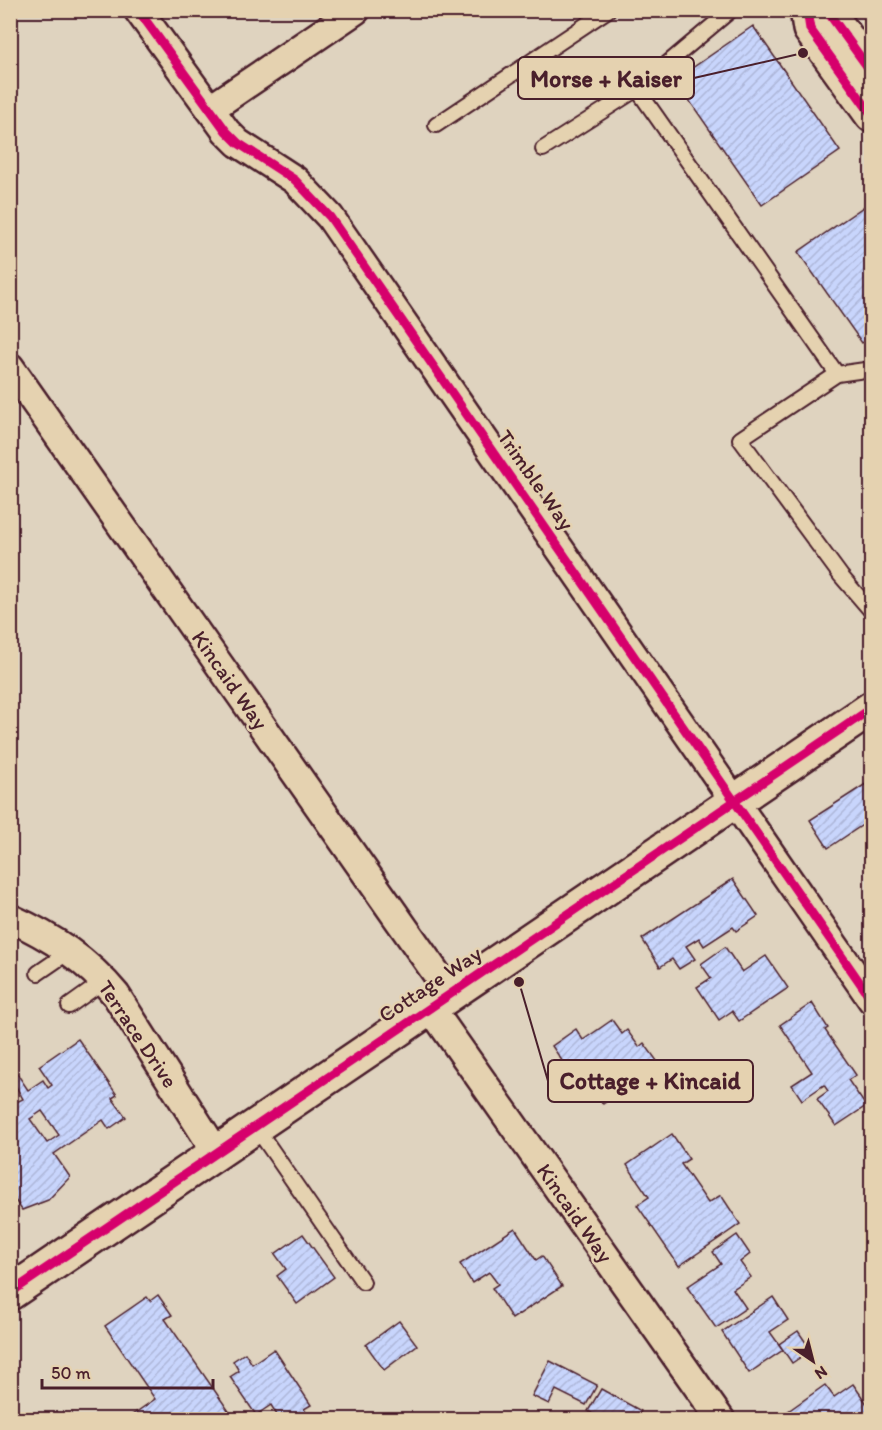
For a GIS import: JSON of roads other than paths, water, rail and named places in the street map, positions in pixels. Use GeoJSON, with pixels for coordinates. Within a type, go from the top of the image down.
{"type":"FeatureCollection","features":[{"type":"Feature","properties":{"kind":"street","name":"Trimble Way"},"geometry":{"type":"LineString","coordinates":[[138,10],[226,131],[238,143],[295,180],[330,218],[872,1000]]}},
{"type":"Feature","properties":{"kind":"street"},"geometry":{"type":"LineString","coordinates":[[210,109],[356,10]]}},
{"type":"Feature","properties":{"kind":"street"},"geometry":{"type":"LineString","coordinates":[[807,10],[810,30],[872,115]]}},
{"type":"Feature","properties":{"kind":"street"},"geometry":{"type":"LineString","coordinates":[[821,10],[830,15],[872,73]]}},
{"type":"Feature","properties":{"kind":"street","name":"Kincaid Way"},"geometry":{"type":"LineString","coordinates":[[10,367],[440,1000],[721,1419]]}},
{"type":"Feature","properties":{"kind":"street","name":"Cottage Way"},"geometry":{"type":"LineString","coordinates":[[10,1293],[872,708]]}},
{"type":"Feature","properties":{"kind":"street","name":"Terrace Drive"},"geometry":{"type":"LineString","coordinates":[[13,923],[70,951],[104,981],[116,995],[216,1152]]}},
{"type":"Feature","properties":{"kind":"lane"},"geometry":{"type":"LineString","coordinates":[[436,125],[608,10]]}},
{"type":"Feature","properties":{"kind":"lane"},"geometry":{"type":"LineString","coordinates":[[543,149],[637,89],[731,10]]}},
{"type":"Feature","properties":{"kind":"lane"},"geometry":{"type":"LineString","coordinates":[[637,89],[837,374]]}},
{"type":"Feature","properties":{"kind":"lane"},"geometry":{"type":"LineString","coordinates":[[872,369],[837,374],[740,439],[841,576],[872,612]]}},
{"type":"Feature","properties":{"kind":"lane"},"geometry":{"type":"LineString","coordinates":[[38,973],[70,951]]}},
{"type":"Feature","properties":{"kind":"lane"},"geometry":{"type":"LineString","coordinates":[[69,1006],[104,981]]}},
{"type":"Feature","properties":{"kind":"lane"},"geometry":{"type":"LineString","coordinates":[[255,1126],[363,1282]]}},
{"type":"Feature","properties":{"kind":"place","name":"Morse + Kaiser"},"geometry":{"type":"Point","coordinates":[803,53]}},
{"type":"Feature","properties":{"kind":"place","name":"Cottage + Kincaid"},"geometry":{"type":"Point","coordinates":[519,982]}}]}
